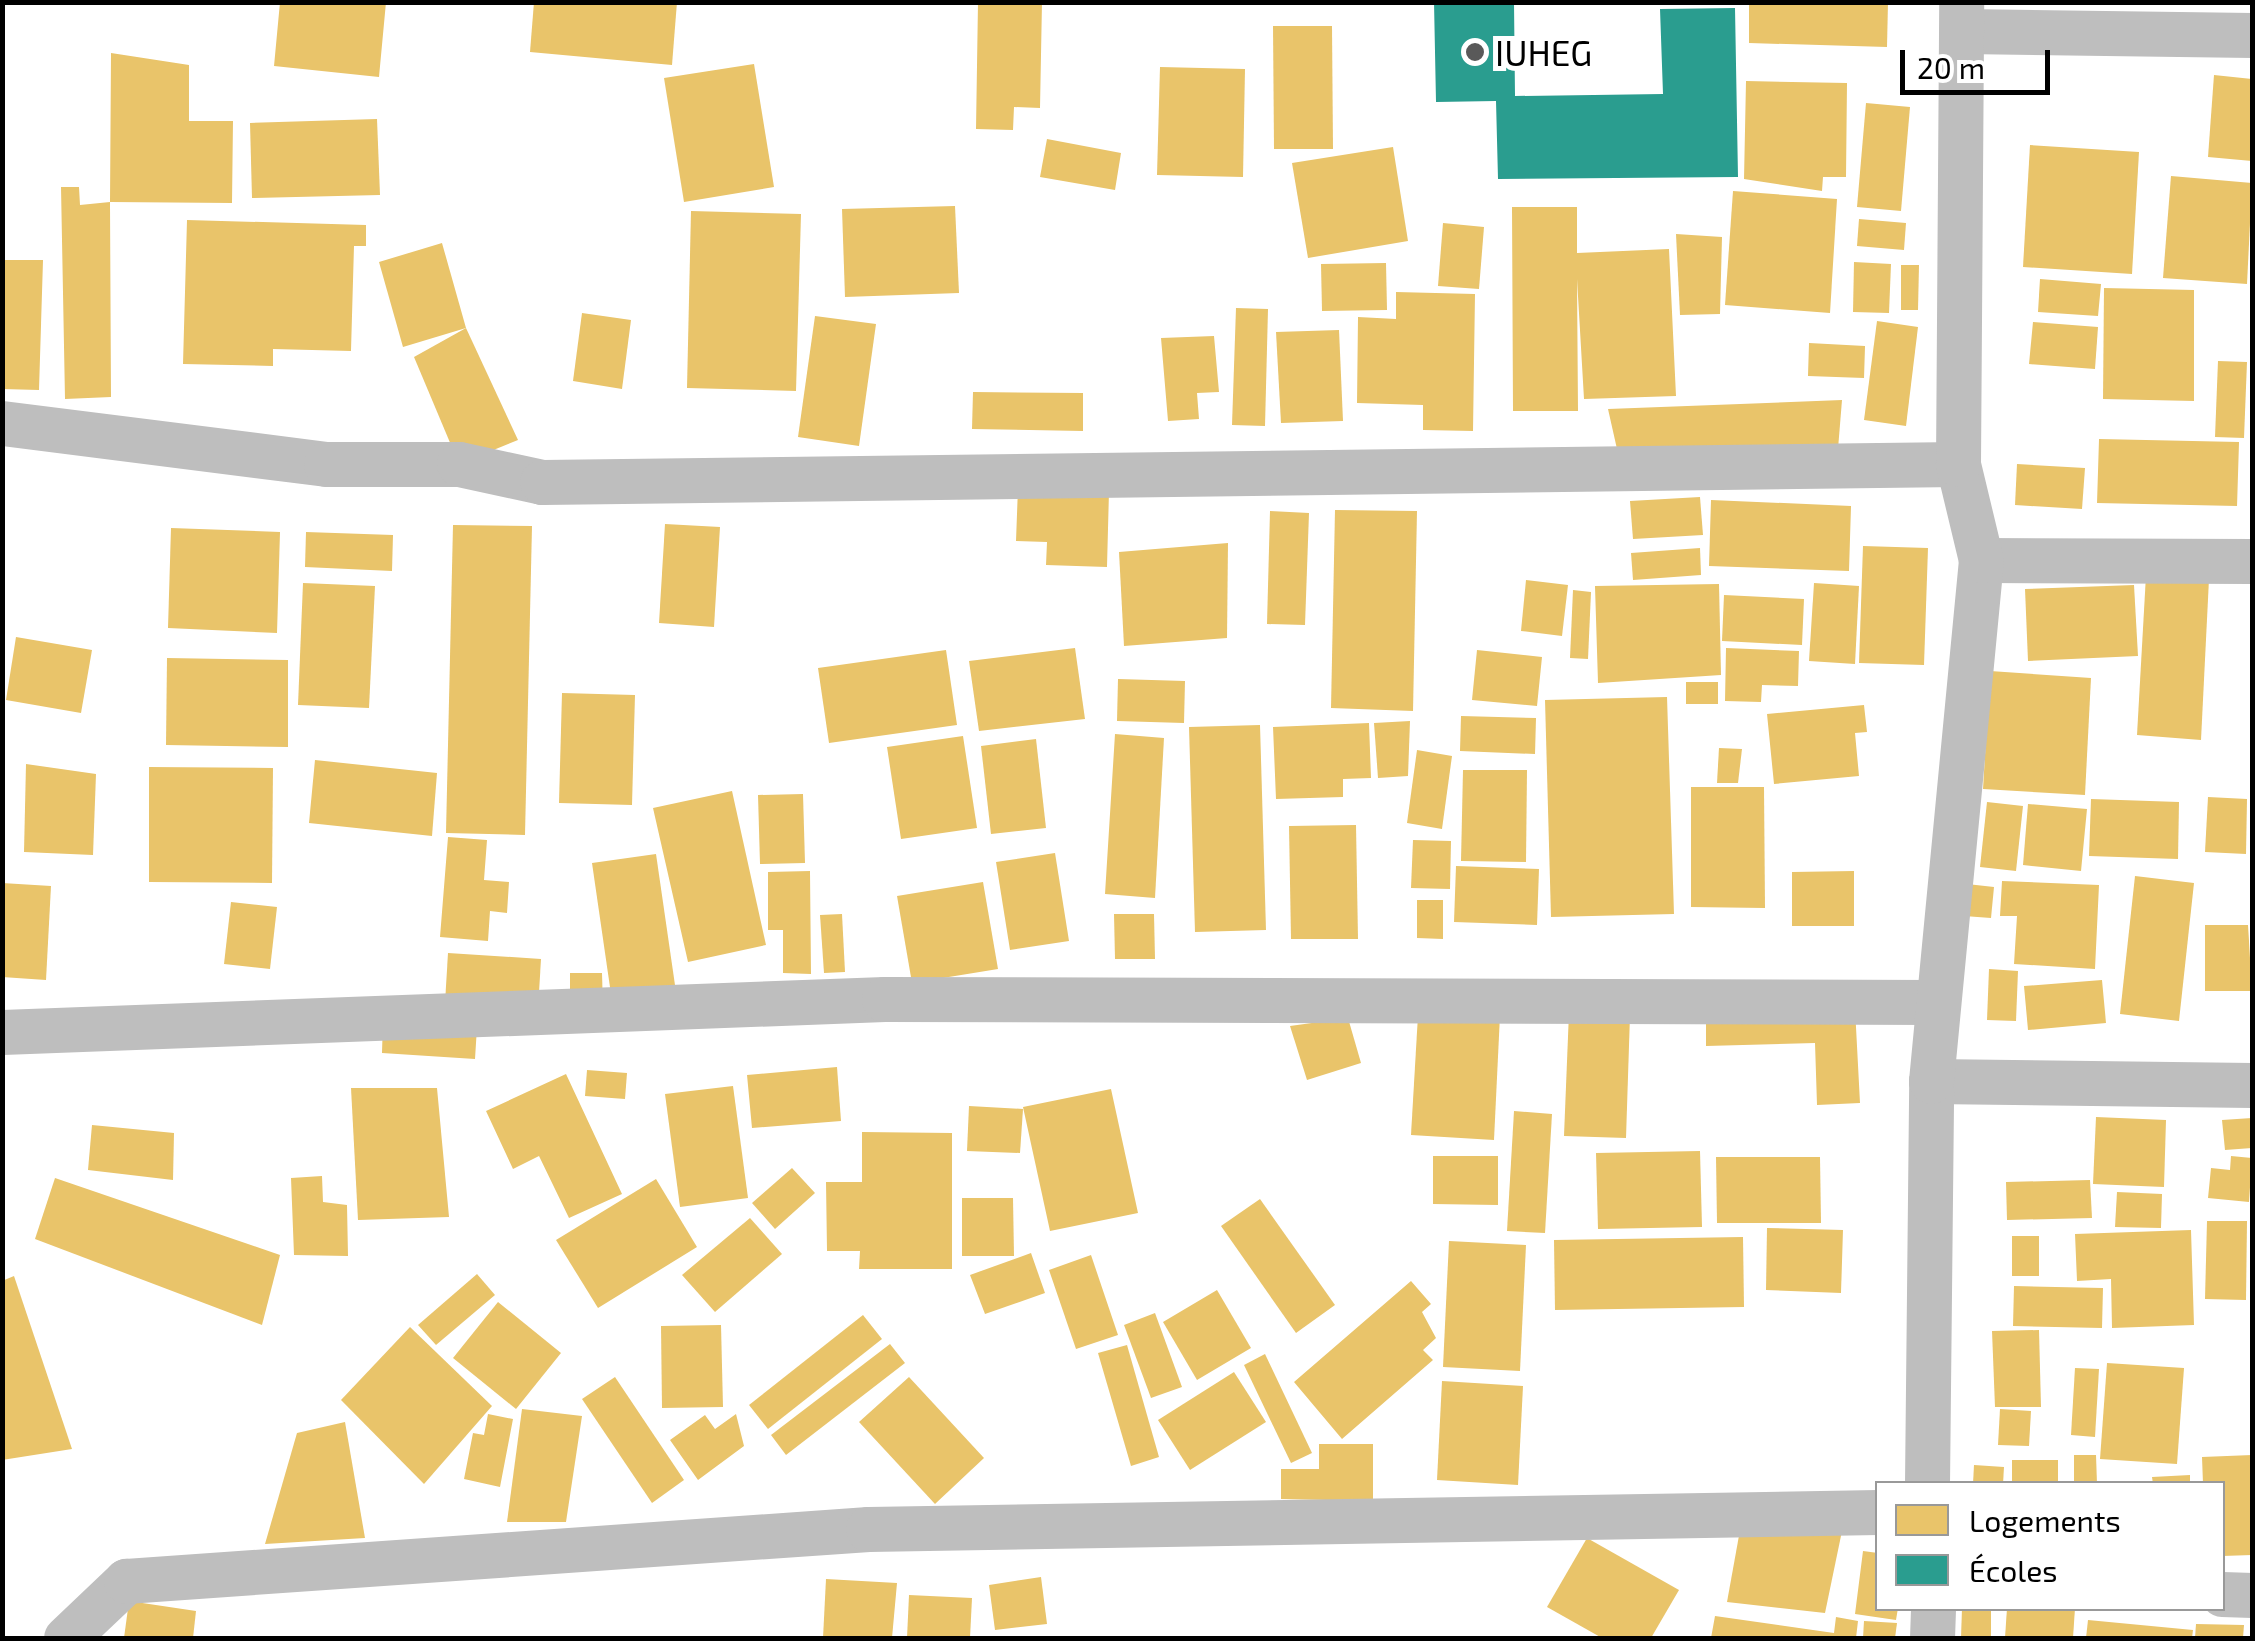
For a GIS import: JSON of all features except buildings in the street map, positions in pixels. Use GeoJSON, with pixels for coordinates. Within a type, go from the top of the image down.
{"type":"FeatureCollection","features":[{"type":"Feature","properties":{"kind":"street"},"geometry":{"type":"LineString","coordinates":[[1927,1481],[1930,1081],[1981,560],[1958,464],[1962,16],[2252,35]]}},
{"type":"Feature","properties":{"kind":"street"},"geometry":{"type":"LineString","coordinates":[[2,423],[326,464],[459,464],[542,482],[1958,464]]}},
{"type":"Feature","properties":{"kind":"street"},"geometry":{"type":"LineString","coordinates":[[1981,560],[2252,560]]}},
{"type":"Feature","properties":{"kind":"street"},"geometry":{"type":"LineString","coordinates":[[2,1032],[884,1000],[1938,1002]]}},
{"type":"Feature","properties":{"kind":"street"},"geometry":{"type":"LineString","coordinates":[[1930,1081],[2252,1085]]}},
{"type":"Feature","properties":{"kind":"street"},"geometry":{"type":"LineString","coordinates":[[66,1638],[126,1581],[868,1529],[1875,1512]]}},
{"type":"Feature","properties":{"kind":"street"},"geometry":{"type":"LineString","coordinates":[[2225,1594],[2252,1595]]}},
{"type":"Feature","properties":{"kind":"street"},"geometry":{"type":"LineString","coordinates":[[1932,1638],[1933,1611]]}},
{"type":"Feature","properties":{"kind":"place","name":"IUHEG"},"geometry":{"type":"Point","coordinates":[1475,52]}}]}
